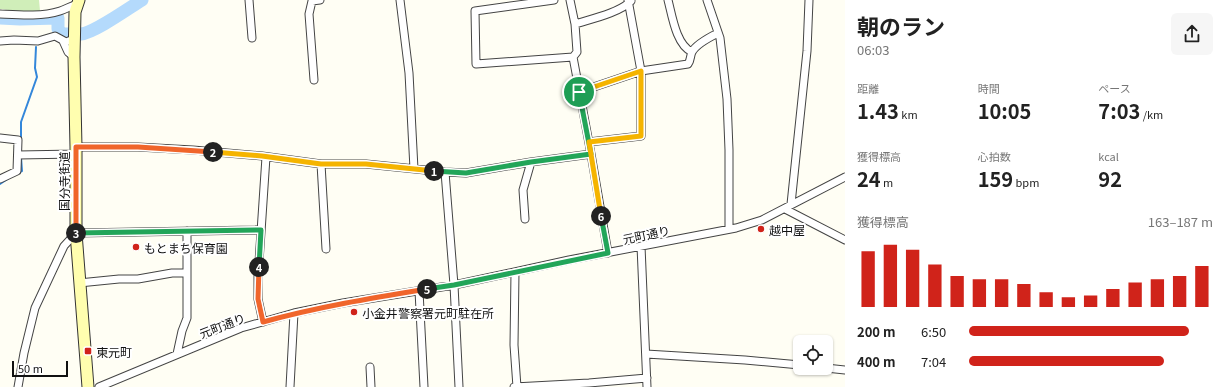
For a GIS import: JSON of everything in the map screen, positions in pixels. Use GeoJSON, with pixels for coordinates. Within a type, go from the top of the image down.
{"type":"FeatureCollection","features":[{"type":"Feature","properties":{"kind":"main road","name":"国分寺街道"},"geometry":{"type":"LineString","coordinates":[[78,2],[68,40],[74,57],[76,233],[88,387]]}},
{"type":"Feature","properties":{"kind":"street"},"geometry":{"type":"LineString","coordinates":[[249,0],[252,38]]}},
{"type":"Feature","properties":{"kind":"street"},"geometry":{"type":"LineString","coordinates":[[314,80],[309,14],[312,2],[320,0]]}},
{"type":"Feature","properties":{"kind":"street"},"geometry":{"type":"LineString","coordinates":[[400,0],[409,73],[414,169]]}},
{"type":"Feature","properties":{"kind":"street"},"geometry":{"type":"LineString","coordinates":[[554,0],[475,12],[476,64],[573,57]]}},
{"type":"Feature","properties":{"kind":"street"},"geometry":{"type":"LineString","coordinates":[[570,0],[574,24],[576,52],[573,57],[608,253]]}},
{"type":"Feature","properties":{"kind":"street"},"geometry":{"type":"LineString","coordinates":[[668,0],[677,35],[688,50],[692,52]]}},
{"type":"Feature","properties":{"kind":"street"},"geometry":{"type":"LineString","coordinates":[[706,0],[720,38],[727,100],[729,150],[729,229]]}},
{"type":"Feature","properties":{"kind":"street"},"geometry":{"type":"LineString","coordinates":[[791,204],[807,51],[809,0]]}},
{"type":"Feature","properties":{"kind":"street"},"geometry":{"type":"LineString","coordinates":[[574,24],[612,12],[630,1],[641,71],[641,136],[589,142]]}},
{"type":"Feature","properties":{"kind":"street"},"geometry":{"type":"LineString","coordinates":[[0,14],[20,15],[58,12],[78,2]]}},
{"type":"Feature","properties":{"kind":"street"},"geometry":{"type":"LineString","coordinates":[[579,92],[641,71],[688,64],[692,52],[706,39],[718,32]]}},
{"type":"Feature","properties":{"kind":"street"},"geometry":{"type":"LineString","coordinates":[[0,41],[38,41],[55,36],[68,40]]}},
{"type":"Feature","properties":{"kind":"street"},"geometry":{"type":"LineString","coordinates":[[0,138],[18,140],[20,155],[17,171],[0,179]]}},
{"type":"Feature","properties":{"kind":"street"},"geometry":{"type":"LineString","coordinates":[[20,155],[76,150],[138,147],[266,156],[321,164],[366,164],[466,173],[591,154]]}},
{"type":"Feature","properties":{"kind":"street"},"geometry":{"type":"LineString","coordinates":[[263,322],[258,299],[258,277],[266,156]]}},
{"type":"Feature","properties":{"kind":"street"},"geometry":{"type":"LineString","coordinates":[[525,219],[523,190],[531,162]]}},
{"type":"Feature","properties":{"kind":"street"},"geometry":{"type":"LineString","coordinates":[[321,164],[326,249]]}},
{"type":"Feature","properties":{"kind":"street"},"geometry":{"type":"LineString","coordinates":[[445,172],[454,285],[459,387]]}},
{"type":"Feature","properties":{"kind":"street","name":"元町通り"},"geometry":{"type":"LineString","coordinates":[[99,387],[241,328],[294,313],[343,303],[454,285],[729,229],[762,220],[845,178]]}},
{"type":"Feature","properties":{"kind":"street"},"geometry":{"type":"LineString","coordinates":[[785,209],[845,240]]}},
{"type":"Feature","properties":{"kind":"street"},"geometry":{"type":"LineString","coordinates":[[18,387],[24,352],[35,308],[64,246],[76,233],[261,230]]}},
{"type":"Feature","properties":{"kind":"street"},"geometry":{"type":"LineString","coordinates":[[178,354],[182,331],[187,318],[187,232]]}},
{"type":"Feature","properties":{"kind":"street"},"geometry":{"type":"LineString","coordinates":[[641,246],[647,387]]}},
{"type":"Feature","properties":{"kind":"street"},"geometry":{"type":"LineString","coordinates":[[515,272],[515,387],[589,385],[647,378]]}},
{"type":"Feature","properties":{"kind":"street"},"geometry":{"type":"LineString","coordinates":[[79,283],[119,279],[138,279],[172,273],[187,273]]}},
{"type":"Feature","properties":{"kind":"street"},"geometry":{"type":"LineString","coordinates":[[419,291],[424,387]]}},
{"type":"Feature","properties":{"kind":"street"},"geometry":{"type":"LineString","coordinates":[[290,387],[294,313]]}},
{"type":"Feature","properties":{"kind":"street"},"geometry":{"type":"LineString","coordinates":[[646,354],[745,360],[793,365]]}},
{"type":"Feature","properties":{"kind":"street"},"geometry":{"type":"LineString","coordinates":[[370,367],[371,387]]}},
{"type":"Feature","properties":{"kind":"street"},"geometry":{"type":"LineString","coordinates":[[833,369],[845,370]]}},
{"type":"Feature","properties":{"kind":"green space"},"geometry":{"type":"Polygon","coordinates":[[[0,0],[39,0],[40,11],[26,12],[0,9],[0,0]]]}},
{"type":"Feature","properties":{"kind":"waterway"},"geometry":{"type":"LineString","coordinates":[[81,34],[87,33],[103,25],[142,0]]}},
{"type":"Feature","properties":{"kind":"waterway"},"geometry":{"type":"LineString","coordinates":[[0,18],[58,18],[58,29],[62,34],[69,34]]}},
{"type":"Feature","properties":{"kind":"waterway"},"geometry":{"type":"LineString","coordinates":[[21,141],[21,122],[37,77],[35,68],[36,47]]}},
{"type":"Feature","properties":{"kind":"waterway"},"geometry":{"type":"LineString","coordinates":[[18,173],[22,171],[21,157]]}},
{"type":"Feature","properties":{"kind":"waterway"},"geometry":{"type":"LineString","coordinates":[[0,184],[9,178]]}},
{"type":"Feature","properties":{"kind":"place","name":"越中屋"},"geometry":{"type":"Point","coordinates":[761,229]}},
{"type":"Feature","properties":{"kind":"place","name":"もとまち保育園"},"geometry":{"type":"Point","coordinates":[136,247]}},
{"type":"Feature","properties":{"kind":"place","name":"小金井警察署元町駐在所"},"geometry":{"type":"Point","coordinates":[354,312]}},
{"type":"Feature","properties":{"kind":"place","name":"東元町"},"geometry":{"type":"Point","coordinates":[88,351]}},
{"type":"Feature","properties":{"kind":"route"},"geometry":{"type":"LineString","coordinates":[[641,71],[641,136],[589,142],[608,253],[454,285],[343,303],[294,313],[263,322],[258,299],[261,230],[76,233],[76,147],[138,147],[193,150],[262,156],[321,164],[366,164],[466,173],[591,154],[579,92],[641,71]]}}]}
